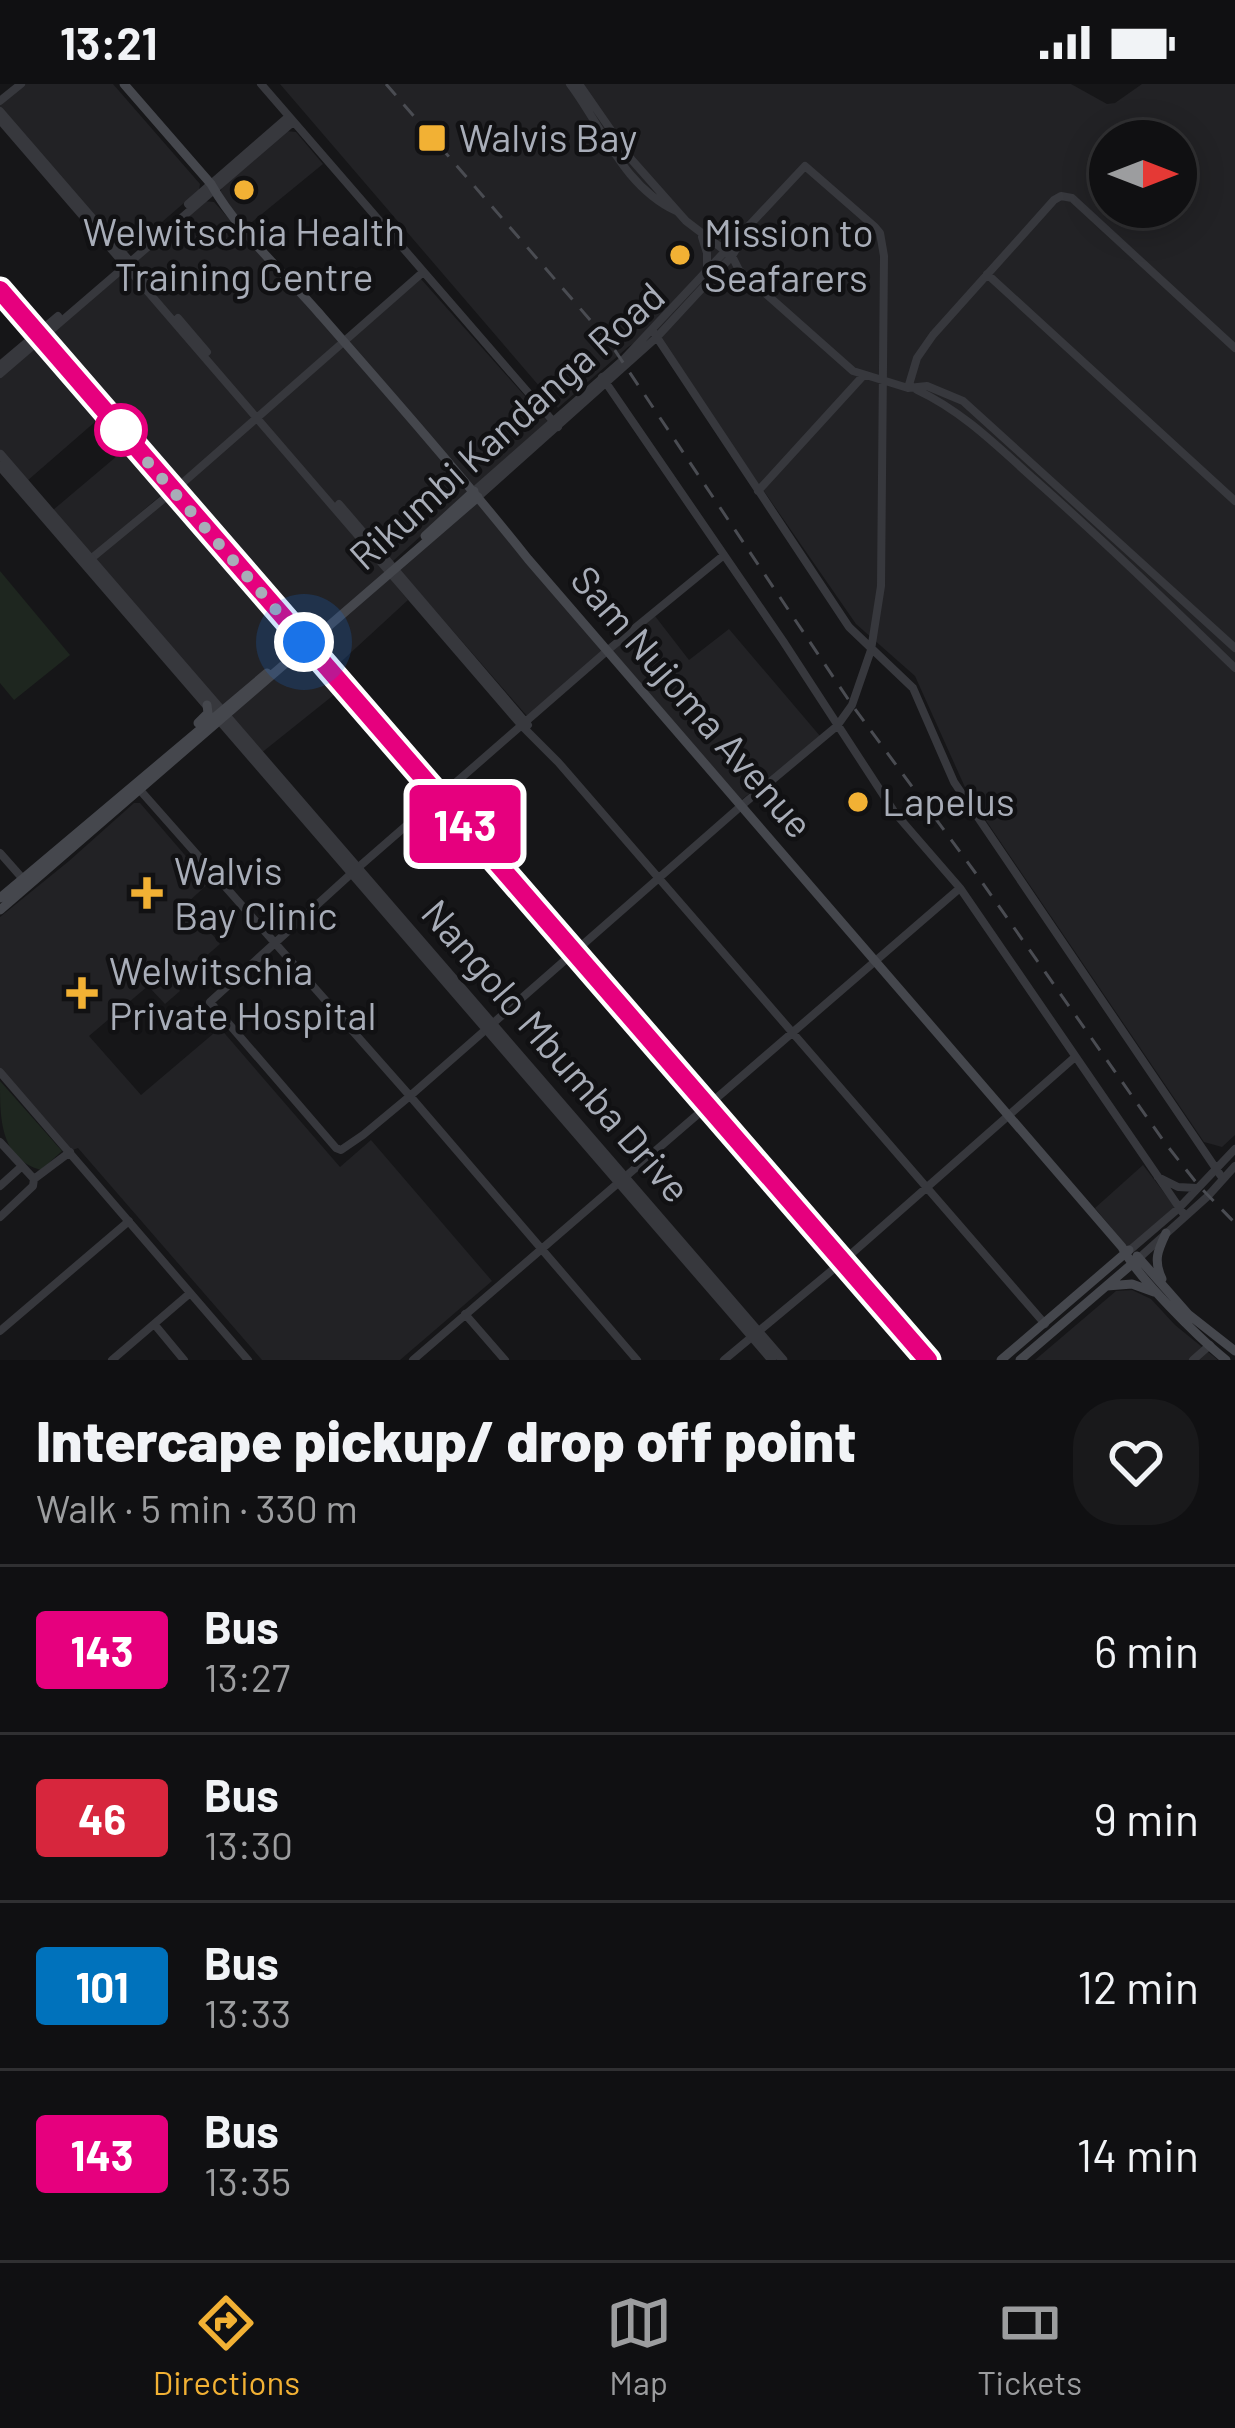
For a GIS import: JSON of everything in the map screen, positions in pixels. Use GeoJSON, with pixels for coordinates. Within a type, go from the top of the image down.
{"type":"FeatureCollection","features":[{"type":"Feature","properties":{"kind":"main road","name":"Sam Nujoma Avenue"},"geometry":{"type":"LineString","coordinates":[[120,84],[741,806],[1226,1360]]}},
{"type":"Feature","properties":{"kind":"main road","name":"Rikumbi Kandanga Road"},"geometry":{"type":"LineString","coordinates":[[0,910],[25,883],[309,644],[476,494]]}},
{"type":"Feature","properties":{"kind":"main road"},"geometry":{"type":"LineString","coordinates":[[185,741],[208,713],[207,705]]}},
{"type":"Feature","properties":{"kind":"main road","name":"Rikumbi Kandanga Road"},"geometry":{"type":"LineString","coordinates":[[137,787],[185,741],[221,716]]}},
{"type":"Feature","properties":{"kind":"main road","name":"Rikumbi Kandanga Road"},"geometry":{"type":"LineString","coordinates":[[0,898],[25,883]]}},
{"type":"Feature","properties":{"kind":"main road"},"geometry":{"type":"LineString","coordinates":[[1166,1233],[1156,1264],[1167,1296]]}},
{"type":"Feature","properties":{"kind":"main road"},"geometry":{"type":"LineString","coordinates":[[1001,1360],[1107,1286],[1130,1254]]}},
{"type":"Feature","properties":{"kind":"main road"},"geometry":{"type":"LineString","coordinates":[[1020,1360],[1048,1328],[1130,1254]]}},
{"type":"Feature","properties":{"kind":"main road"},"geometry":{"type":"LineString","coordinates":[[1107,1286],[1139,1285],[1167,1296]]}},
{"type":"Feature","properties":{"kind":"main road","name":"Sam Nujoma Avenue"},"geometry":{"type":"LineString","coordinates":[[1214,1342],[1235,1351]]}},
{"type":"Feature","properties":{"kind":"street"},"geometry":{"type":"LineString","coordinates":[[0,101],[20,84]]}},
{"type":"Feature","properties":{"kind":"street"},"geometry":{"type":"LineString","coordinates":[[261,84],[556,424]]}},
{"type":"Feature","properties":{"kind":"street"},"geometry":{"type":"LineString","coordinates":[[575,84],[677,211],[853,371],[934,397],[965,418],[1235,668]]}},
{"type":"Feature","properties":{"kind":"street"},"geometry":{"type":"LineString","coordinates":[[0,111],[1048,1328]]}},
{"type":"Feature","properties":{"kind":"street"},"geometry":{"type":"LineString","coordinates":[[0,120],[126,261]]}},
{"type":"Feature","properties":{"kind":"street"},"geometry":{"type":"LineString","coordinates":[[0,370],[290,120]]}},
{"type":"Feature","properties":{"kind":"street","name":"Rikumbi Kandanga Road"},"geometry":{"type":"LineString","coordinates":[[476,494],[655,333],[805,166],[880,233],[884,256],[882,381]]}},
{"type":"Feature","properties":{"kind":"street"},"geometry":{"type":"LineString","coordinates":[[911,388],[913,369],[925,347],[1061,196],[1072,198],[1235,348]]}},
{"type":"Feature","properties":{"kind":"street"},"geometry":{"type":"LineString","coordinates":[[701,233],[706,270]]}},
{"type":"Feature","properties":{"kind":"street","name":"Rikumbi Kandanga Road"},"geometry":{"type":"LineString","coordinates":[[655,333],[706,270],[725,257]]}},
{"type":"Feature","properties":{"kind":"street"},"geometry":{"type":"LineString","coordinates":[[87,562],[422,273]]}},
{"type":"Feature","properties":{"kind":"street"},"geometry":{"type":"LineString","coordinates":[[987,274],[1235,501]]}},
{"type":"Feature","properties":{"kind":"street"},"geometry":{"type":"LineString","coordinates":[[0,286],[928,1360]]}},
{"type":"Feature","properties":{"kind":"street"},"geometry":{"type":"LineString","coordinates":[[655,333],[849,627],[913,688],[954,782],[1223,1179]]}},
{"type":"Feature","properties":{"kind":"street"},"geometry":{"type":"LineString","coordinates":[[758,491],[863,376]]}},
{"type":"Feature","properties":{"kind":"street"},"geometry":{"type":"LineString","coordinates":[[604,380],[895,813],[960,888],[1182,1212]]}},
{"type":"Feature","properties":{"kind":"street"},"geometry":{"type":"LineString","coordinates":[[724,555],[440,796],[210,1002],[336,1148],[346,1148],[410,1096],[837,726],[856,699],[871,650],[881,586],[882,381]]}},
{"type":"Feature","properties":{"kind":"street"},"geometry":{"type":"LineString","coordinates":[[911,388],[927,386],[963,401],[1235,648]]}},
{"type":"Feature","properties":{"kind":"street","name":"Nangolo Mbumba Drive"},"geometry":{"type":"LineString","coordinates":[[0,454],[207,705],[221,716]]}},
{"type":"Feature","properties":{"kind":"street","name":"Nangolo Mbumba Drive"},"geometry":{"type":"LineString","coordinates":[[0,466],[754,1333],[783,1360]]}},
{"type":"Feature","properties":{"kind":"street"},"geometry":{"type":"LineString","coordinates":[[1167,603],[1175,594]]}},
{"type":"Feature","properties":{"kind":"street"},"geometry":{"type":"LineString","coordinates":[[1203,637],[1211,627]]}},
{"type":"Feature","properties":{"kind":"street"},"geometry":{"type":"LineString","coordinates":[[137,787],[637,1360]]}},
{"type":"Feature","properties":{"kind":"street"},"geometry":{"type":"LineString","coordinates":[[0,853],[25,883]]}},
{"type":"Feature","properties":{"kind":"street"},"geometry":{"type":"LineString","coordinates":[[413,1360],[960,888]]}},
{"type":"Feature","properties":{"kind":"street"},"geometry":{"type":"LineString","coordinates":[[724,1360],[1075,1057]]}},
{"type":"Feature","properties":{"kind":"street"},"geometry":{"type":"LineString","coordinates":[[1,1074],[248,1360]]}},
{"type":"Feature","properties":{"kind":"street"},"geometry":{"type":"LineString","coordinates":[[0,1142],[34,1179]]}},
{"type":"Feature","properties":{"kind":"street"},"geometry":{"type":"LineString","coordinates":[[1130,1254],[1166,1233],[1200,1185],[1235,1149]]}},
{"type":"Feature","properties":{"kind":"street"},"geometry":{"type":"LineString","coordinates":[[0,1217],[33,1186],[34,1179],[70,1153]]}},
{"type":"Feature","properties":{"kind":"street"},"geometry":{"type":"LineString","coordinates":[[1200,1185],[1203,1153]]}},
{"type":"Feature","properties":{"kind":"street"},"geometry":{"type":"LineString","coordinates":[[1130,1254],[1235,1166]]}},
{"type":"Feature","properties":{"kind":"street"},"geometry":{"type":"LineString","coordinates":[[0,1186],[21,1167]]}},
{"type":"Feature","properties":{"kind":"street"},"geometry":{"type":"LineString","coordinates":[[1156,1176],[1178,1187],[1200,1185]]}},
{"type":"Feature","properties":{"kind":"street"},"geometry":{"type":"LineString","coordinates":[[0,1330],[129,1221]]}},
{"type":"Feature","properties":{"kind":"street"},"geometry":{"type":"LineString","coordinates":[[112,1360],[189,1294]]}},
{"type":"Feature","properties":{"kind":"street"},"geometry":{"type":"LineString","coordinates":[[465,1314],[505,1360]]}},
{"type":"Feature","properties":{"kind":"street"},"geometry":{"type":"LineString","coordinates":[[154,1325],[184,1360]]}},
{"type":"Feature","properties":{"kind":"street","name":"Nangolo Mbumba Drive"},"geometry":{"type":"LineString","coordinates":[[754,1333],[772,1360]]}},
{"type":"Feature","properties":{"kind":"street"},"geometry":{"type":"LineString","coordinates":[[1192,1360],[1214,1342]]}},
{"type":"Feature","properties":{"kind":"shaded area"},"geometry":{"type":"Polygon","coordinates":[[[17,84],[113,84],[200,184],[199,190],[126,253],[0,108],[0,99],[17,84]]]}},
{"type":"Feature","properties":{"kind":"shaded area"},"geometry":{"type":"Polygon","coordinates":[[[280,84],[1071,84],[1107,104],[1142,84],[1235,84],[1235,1135],[1222,1147],[1204,1142],[968,794],[915,676],[856,624],[653,331],[558,408],[280,84]]]}},
{"type":"Feature","properties":{"kind":"shaded area"},"geometry":{"type":"Polygon","coordinates":[[[286,131],[296,132],[323,164],[246,227],[220,196],[222,185],[286,131]]]}},
{"type":"Feature","properties":{"kind":"shaded area"},"geometry":{"type":"Polygon","coordinates":[[[204,201],[214,202],[339,341],[178,483],[111,408],[27,481],[0,449],[0,378],[204,201]]]}},
{"type":"Feature","properties":{"kind":"shaded area"},"geometry":{"type":"Polygon","coordinates":[[[421,279],[549,423],[474,488],[347,343],[421,279]]]}},
{"type":"Feature","properties":{"kind":"shaded area"},"geometry":{"type":"Polygon","coordinates":[[[343,347],[470,492],[383,570],[408,600],[332,670],[345,686],[260,754],[94,559],[343,347]]]}},
{"type":"Feature","properties":{"kind":"shaded area"},"geometry":{"type":"Polygon","coordinates":[[[130,445],[167,490],[91,555],[53,510],[130,445]]]}},
{"type":"Feature","properties":{"kind":"shaded area"},"geometry":{"type":"Polygon","coordinates":[[[479,501],[604,650],[527,716],[399,569],[479,501]]]}},
{"type":"Feature","properties":{"kind":"shaded area"},"geometry":{"type":"Polygon","coordinates":[[[0,571],[70,655],[14,700],[0,683],[0,571]]]}},
{"type":"Feature","properties":{"kind":"shaded area"},"geometry":{"type":"Polygon","coordinates":[[[655,616],[689,660],[729,629],[820,736],[740,801],[612,650],[655,616]]]}},
{"type":"Feature","properties":{"kind":"shaded area"},"geometry":{"type":"Polygon","coordinates":[[[134,803],[140,803],[209,883],[187,903],[220,944],[175,983],[180,991],[165,1004],[148,986],[89,1036],[141,1095],[220,1028],[340,1167],[371,1140],[492,1281],[400,1360],[262,1360],[78,1148],[67,1152],[0,1075],[0,917],[134,803]]]}},
{"type":"Feature","properties":{"kind":"shaded area"},"geometry":{"type":"Polygon","coordinates":[[[0,1081],[62,1151],[41,1170],[10,1147],[2,1123],[0,1081]]]}},
{"type":"Feature","properties":{"kind":"shaded area"},"geometry":{"type":"Polygon","coordinates":[[[1143,1165],[1175,1207],[1128,1248],[1095,1208],[1143,1165]]]}},
{"type":"Feature","properties":{"kind":"shaded area"},"geometry":{"type":"Polygon","coordinates":[[[1132,1290],[1151,1299],[1218,1360],[1035,1360],[1116,1291],[1132,1290]]]}},
{"type":"Feature","properties":{"kind":"railway"},"geometry":{"type":"LineString","coordinates":[[386,84],[610,343],[852,705],[1165,1143],[1235,1223]]}},
{"type":"Feature","properties":{"kind":"bus line","name":"143"},"geometry":{"type":"LineString","coordinates":[[0,290],[928,1360]]}},
{"type":"Feature","properties":{"kind":"place","name":"Walvis Bay"},"geometry":{"type":"Point","coordinates":[432,138]}},
{"type":"Feature","properties":{"kind":"place","name":"Welwitschia Health Training Centre"},"geometry":{"type":"Point","coordinates":[244,190]}},
{"type":"Feature","properties":{"kind":"place","name":"Mission to Seafarers"},"geometry":{"type":"Point","coordinates":[680,255]}},
{"type":"Feature","properties":{"kind":"place","name":"Lapelus"},"geometry":{"type":"Point","coordinates":[858,802]}},
{"type":"Feature","properties":{"kind":"place","name":"Walvis Bay Clinic"},"geometry":{"type":"Point","coordinates":[147,893]}},
{"type":"Feature","properties":{"kind":"place","name":"Welwitschia Private Hospital"},"geometry":{"type":"Point","coordinates":[82,993]}},
{"type":"Feature","properties":{"kind":"route"},"geometry":{"type":"LineString","coordinates":[[121,430],[113,422],[304,642]]}}]}
